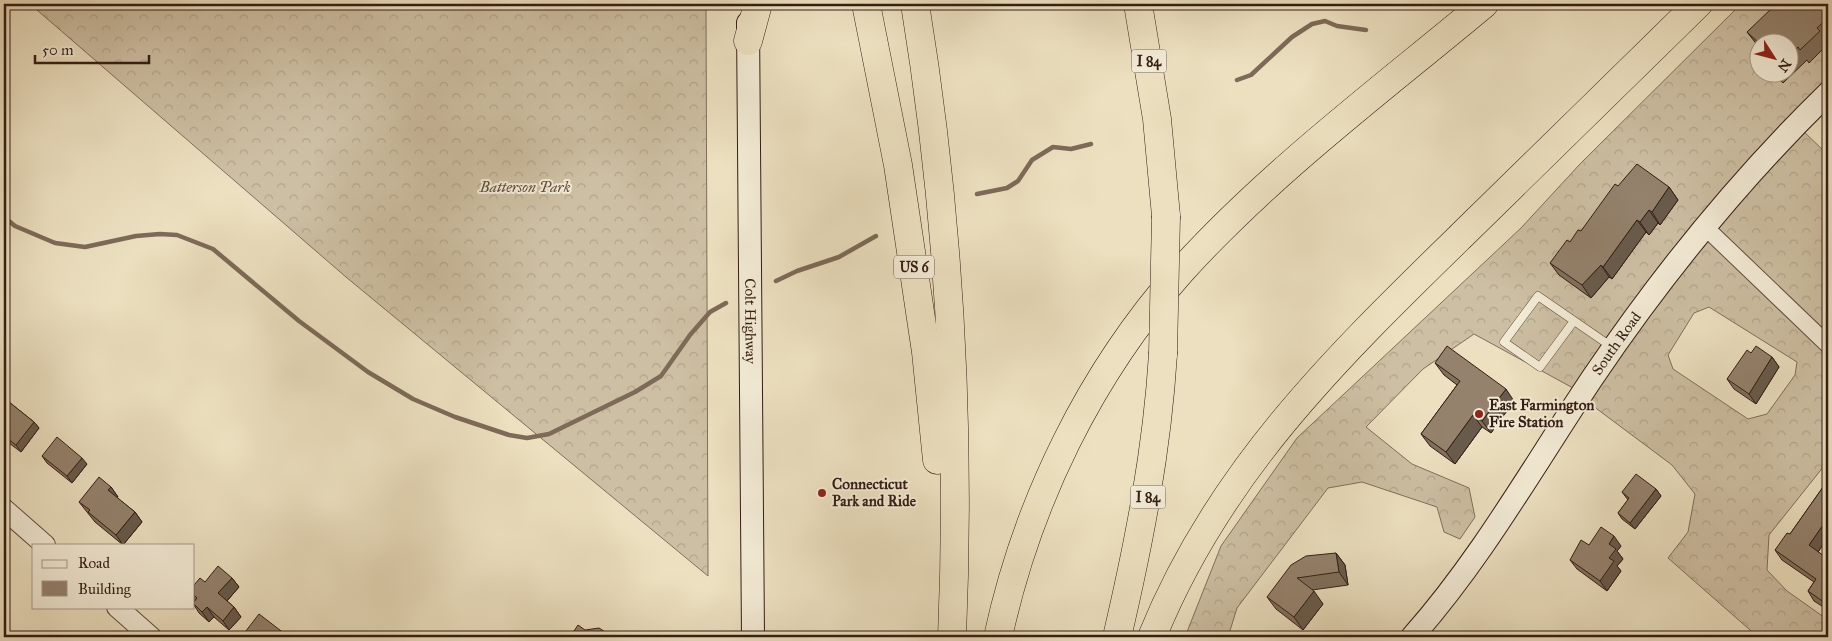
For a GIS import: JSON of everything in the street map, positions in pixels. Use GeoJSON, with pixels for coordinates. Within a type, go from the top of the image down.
{"type":"FeatureCollection","features":[{"type":"Feature","properties":{"kind":"highway"},"geometry":{"type":"LineString","coordinates":[[748,41],[758,4]]}},
{"type":"Feature","properties":{"kind":"highway","name":"US 6"},"geometry":{"type":"LineString","coordinates":[[866,4],[901,183],[927,361],[939,475],[955,531]]}},
{"type":"Feature","properties":{"kind":"highway"},"geometry":{"type":"LineString","coordinates":[[915,4],[933,135],[946,273],[952,381],[955,531],[952,637]]}},
{"type":"Feature","properties":{"kind":"highway","name":"I 84"},"geometry":{"type":"LineString","coordinates":[[1118,637],[1148,495],[1158,422],[1163,354],[1166,216],[1157,119],[1138,4]]}},
{"type":"Feature","properties":{"kind":"highway"},"geometry":{"type":"LineString","coordinates":[[1153,4],[1157,119]]}},
{"type":"Feature","properties":{"kind":"highway"},"geometry":{"type":"LineString","coordinates":[[998,637],[1023,543],[1054,467],[1100,382],[1152,308],[1207,244],[1262,191],[1484,4]]}},
{"type":"Feature","properties":{"kind":"highway"},"geometry":{"type":"LineString","coordinates":[[1152,637],[1174,588],[1212,520],[1238,479],[1292,408],[1374,321],[1698,4]]}},
{"type":"Feature","properties":{"kind":"main road","name":"Colt Highway"},"geometry":{"type":"LineString","coordinates":[[749,4],[753,637]]}},
{"type":"Feature","properties":{"kind":"main road","name":"South Road"},"geometry":{"type":"LineString","coordinates":[[1412,637],[1471,564],[1614,348],[1705,227],[1756,168],[1828,93]]}},
{"type":"Feature","properties":{"kind":"street"},"geometry":{"type":"LineString","coordinates":[[1705,227],[1828,345]]}},
{"type":"Feature","properties":{"kind":"street"},"geometry":{"type":"LineString","coordinates":[[4,509],[44,544]]}},
{"type":"Feature","properties":{"kind":"street"},"geometry":{"type":"LineString","coordinates":[[118,608],[151,637]]}},
{"type":"Feature","properties":{"kind":"lane"},"geometry":{"type":"LineString","coordinates":[[1574,321],[1540,367],[1504,342],[1538,296],[1614,348]]}},
{"type":"Feature","properties":{"kind":"green space","name":"Batterson Park"},"geometry":{"type":"Polygon","coordinates":[[[30,4],[706,4],[708,576],[346,277],[30,4]]]}},
{"type":"Feature","properties":{"kind":"green space"},"geometry":{"type":"Polygon","coordinates":[[[1741,4],[1828,4],[1828,78],[1798,108],[1659,266],[1573,388],[1474,334],[1423,369],[1366,427],[1412,464],[1469,488],[1475,517],[1460,539],[1444,532],[1437,507],[1362,482],[1328,488],[1237,608],[1228,637],[1185,637],[1221,546],[1297,438],[1521,228],[1580,164],[1741,4]]]}},
{"type":"Feature","properties":{"kind":"green space"},"geometry":{"type":"Polygon","coordinates":[[[1797,125],[1828,155],[1828,461],[1769,535],[1767,570],[1787,591],[1828,620],[1828,637],[1758,637],[1668,558],[1688,532],[1695,494],[1672,465],[1589,403],[1594,376],[1797,125]],[[1709,307],[1694,313],[1668,355],[1673,369],[1748,419],[1767,414],[1795,375],[1797,362],[1709,307]]]}},
{"type":"Feature","properties":{"kind":"building"},"geometry":{"type":"Polygon","coordinates":[[[1782,4],[1828,4],[1828,18],[1817,28],[1820,31],[1800,50],[1800,32],[1750,32],[1750,35],[1747,32],[1773,7],[1776,9],[1782,4]]]}},
{"type":"Feature","properties":{"kind":"building"},"geometry":{"type":"Polygon","coordinates":[[[1637,164],[1669,187],[1652,212],[1649,210],[1640,222],[1637,220],[1603,267],[1601,265],[1582,285],[1550,263],[1567,240],[1570,242],[1578,230],[1581,231],[1615,184],[1618,186],[1637,164]]]}},
{"type":"Feature","properties":{"kind":"building"},"geometry":{"type":"Polygon","coordinates":[[[1447,346],[1506,389],[1482,421],[1473,415],[1446,452],[1421,434],[1460,381],[1435,363],[1447,346]]]}},
{"type":"Feature","properties":{"kind":"building"},"geometry":{"type":"Polygon","coordinates":[[[1756,346],[1772,357],[1749,394],[1727,379],[1747,350],[1751,353],[1756,346]]]}},
{"type":"Feature","properties":{"kind":"building"},"geometry":{"type":"Polygon","coordinates":[[[4,398],[34,422],[16,445],[4,436],[4,398]]]}},
{"type":"Feature","properties":{"kind":"building"},"geometry":{"type":"Polygon","coordinates":[[[57,437],[82,458],[67,476],[42,456],[57,437]]]}},
{"type":"Feature","properties":{"kind":"building"},"geometry":{"type":"Polygon","coordinates":[[[1636,474],[1656,489],[1630,523],[1618,513],[1629,498],[1622,492],[1636,474]]]}},
{"type":"Feature","properties":{"kind":"building"},"geometry":{"type":"Polygon","coordinates":[[[99,477],[111,487],[108,490],[135,512],[116,535],[79,502],[99,477]]]}},
{"type":"Feature","properties":{"kind":"building"},"geometry":{"type":"Polygon","coordinates":[[[1828,480],[1828,518],[1809,545],[1828,559],[1828,605],[1808,591],[1816,579],[1775,550],[1787,533],[1790,534],[1828,480]]]}},
{"type":"Feature","properties":{"kind":"building"},"geometry":{"type":"Polygon","coordinates":[[[1601,527],[1614,536],[1609,544],[1616,549],[1609,558],[1614,561],[1600,581],[1570,560],[1581,540],[1589,545],[1601,527]]]}},
{"type":"Feature","properties":{"kind":"building"},"geometry":{"type":"Polygon","coordinates":[[[1336,553],[1339,572],[1297,578],[1314,591],[1294,617],[1267,597],[1291,565],[1306,556],[1336,553]]]}},
{"type":"Feature","properties":{"kind":"building"},"geometry":{"type":"Polygon","coordinates":[[[218,566],[232,578],[218,593],[234,607],[223,621],[207,607],[202,612],[195,605],[197,598],[195,596],[195,584],[200,578],[205,582],[218,566]]]}},
{"type":"Feature","properties":{"kind":"building"},"geometry":{"type":"Polygon","coordinates":[[[259,614],[289,637],[243,637],[259,614]]]}},
{"type":"Feature","properties":{"kind":"building"},"geometry":{"type":"Polygon","coordinates":[[[578,625],[585,630],[599,628],[613,637],[570,637],[578,625]]]}},
{"type":"Feature","properties":{"kind":"waterway"},"geometry":{"type":"LineString","coordinates":[[1237,80],[1251,75],[1292,37],[1312,24],[1325,21],[1337,26],[1366,30]]}},
{"type":"Feature","properties":{"kind":"waterway"},"geometry":{"type":"LineString","coordinates":[[977,194],[1007,188],[1018,181],[1032,160],[1053,147],[1071,149],[1091,144]]}},
{"type":"Feature","properties":{"kind":"waterway"},"geometry":{"type":"LineString","coordinates":[[4,217],[15,226],[55,243],[85,247],[136,236],[160,234],[177,235],[213,249],[299,321],[368,372],[413,399],[455,417],[509,435],[527,438],[549,434],[635,392],[661,376],[690,335],[710,312],[726,303]]}},
{"type":"Feature","properties":{"kind":"waterway"},"geometry":{"type":"LineString","coordinates":[[776,281],[797,271],[839,257],[876,236]]}},
{"type":"Feature","properties":{"kind":"place","name":"East Farmington Fire Station"},"geometry":{"type":"Point","coordinates":[1479,414]}},
{"type":"Feature","properties":{"kind":"place","name":"Connecticut Park and Ride"},"geometry":{"type":"Point","coordinates":[822,493]}}]}
